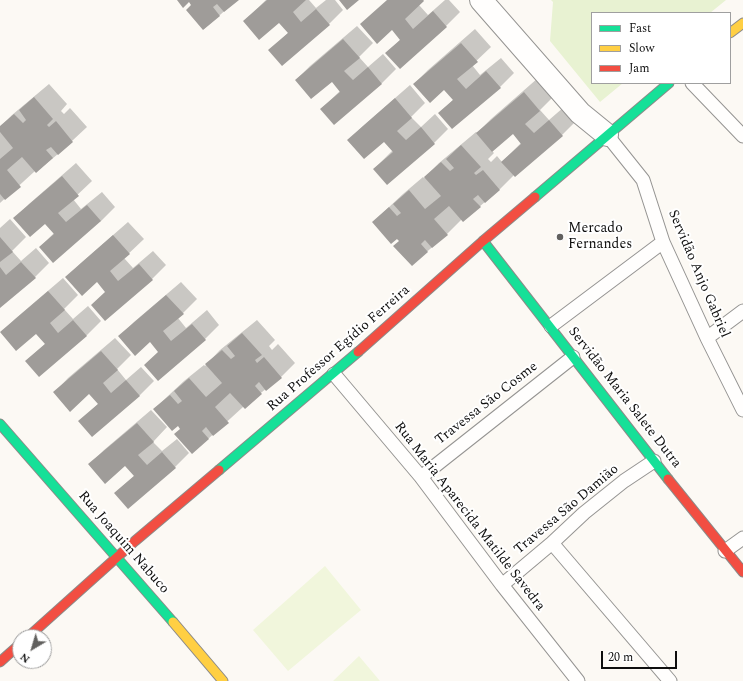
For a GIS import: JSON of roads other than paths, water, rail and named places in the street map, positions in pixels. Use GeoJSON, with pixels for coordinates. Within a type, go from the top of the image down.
{"type":"FeatureCollection","features":[{"type":"Feature","properties":{"kind":"street"},"geometry":{"type":"LineString","coordinates":[[481,0],[580,113],[607,135]]}},
{"type":"Feature","properties":{"kind":"street"},"geometry":{"type":"LineString","coordinates":[[731,32],[743,23]]}},
{"type":"Feature","properties":{"kind":"street","name":"Rua Professor Egídio Ferreira"},"geometry":{"type":"LineString","coordinates":[[37,629],[117,557],[334,374],[483,241],[669,84]]}},
{"type":"Feature","properties":{"kind":"street","name":"Servidão Maria Salete Dutra"},"geometry":{"type":"LineString","coordinates":[[483,241],[551,326],[573,357],[654,461],[743,572]]}},
{"type":"Feature","properties":{"kind":"street","name":"Rua Joaquim Nabuco"},"geometry":{"type":"LineString","coordinates":[[0,424],[117,557],[223,681]]}},
{"type":"Feature","properties":{"kind":"street"},"geometry":{"type":"LineString","coordinates":[[0,662],[12,651]]}},
{"type":"Feature","properties":{"kind":"lane"},"geometry":{"type":"LineString","coordinates":[[693,84],[743,136]]}},
{"type":"Feature","properties":{"kind":"lane","name":"Servidão Anjo Gabriel"},"geometry":{"type":"LineString","coordinates":[[607,135],[643,180],[664,242],[707,338],[743,410]]}},
{"type":"Feature","properties":{"kind":"lane"},"geometry":{"type":"LineString","coordinates":[[551,326],[664,242]]}},
{"type":"Feature","properties":{"kind":"lane"},"geometry":{"type":"LineString","coordinates":[[707,338],[743,312]]}},
{"type":"Feature","properties":{"kind":"lane","name":"Travessa São Cosme"},"geometry":{"type":"LineString","coordinates":[[421,477],[573,357]]}},
{"type":"Feature","properties":{"kind":"lane","name":"Rua Maria Aparecida Matilde Savedra"},"geometry":{"type":"LineString","coordinates":[[334,374],[421,477],[502,585],[578,681]]}},
{"type":"Feature","properties":{"kind":"lane","name":"Travessa São Damião"},"geometry":{"type":"LineString","coordinates":[[502,585],[552,543],[584,512],[624,480],[654,461]]}},
{"type":"Feature","properties":{"kind":"lane"},"geometry":{"type":"LineString","coordinates":[[725,551],[743,538]]}},
{"type":"Feature","properties":{"kind":"lane"},"geometry":{"type":"LineString","coordinates":[[552,543],[670,681]]}},
{"type":"Feature","properties":{"kind":"place","name":"Mercado Fernandes"},"geometry":{"type":"Point","coordinates":[560,237]}}]}
